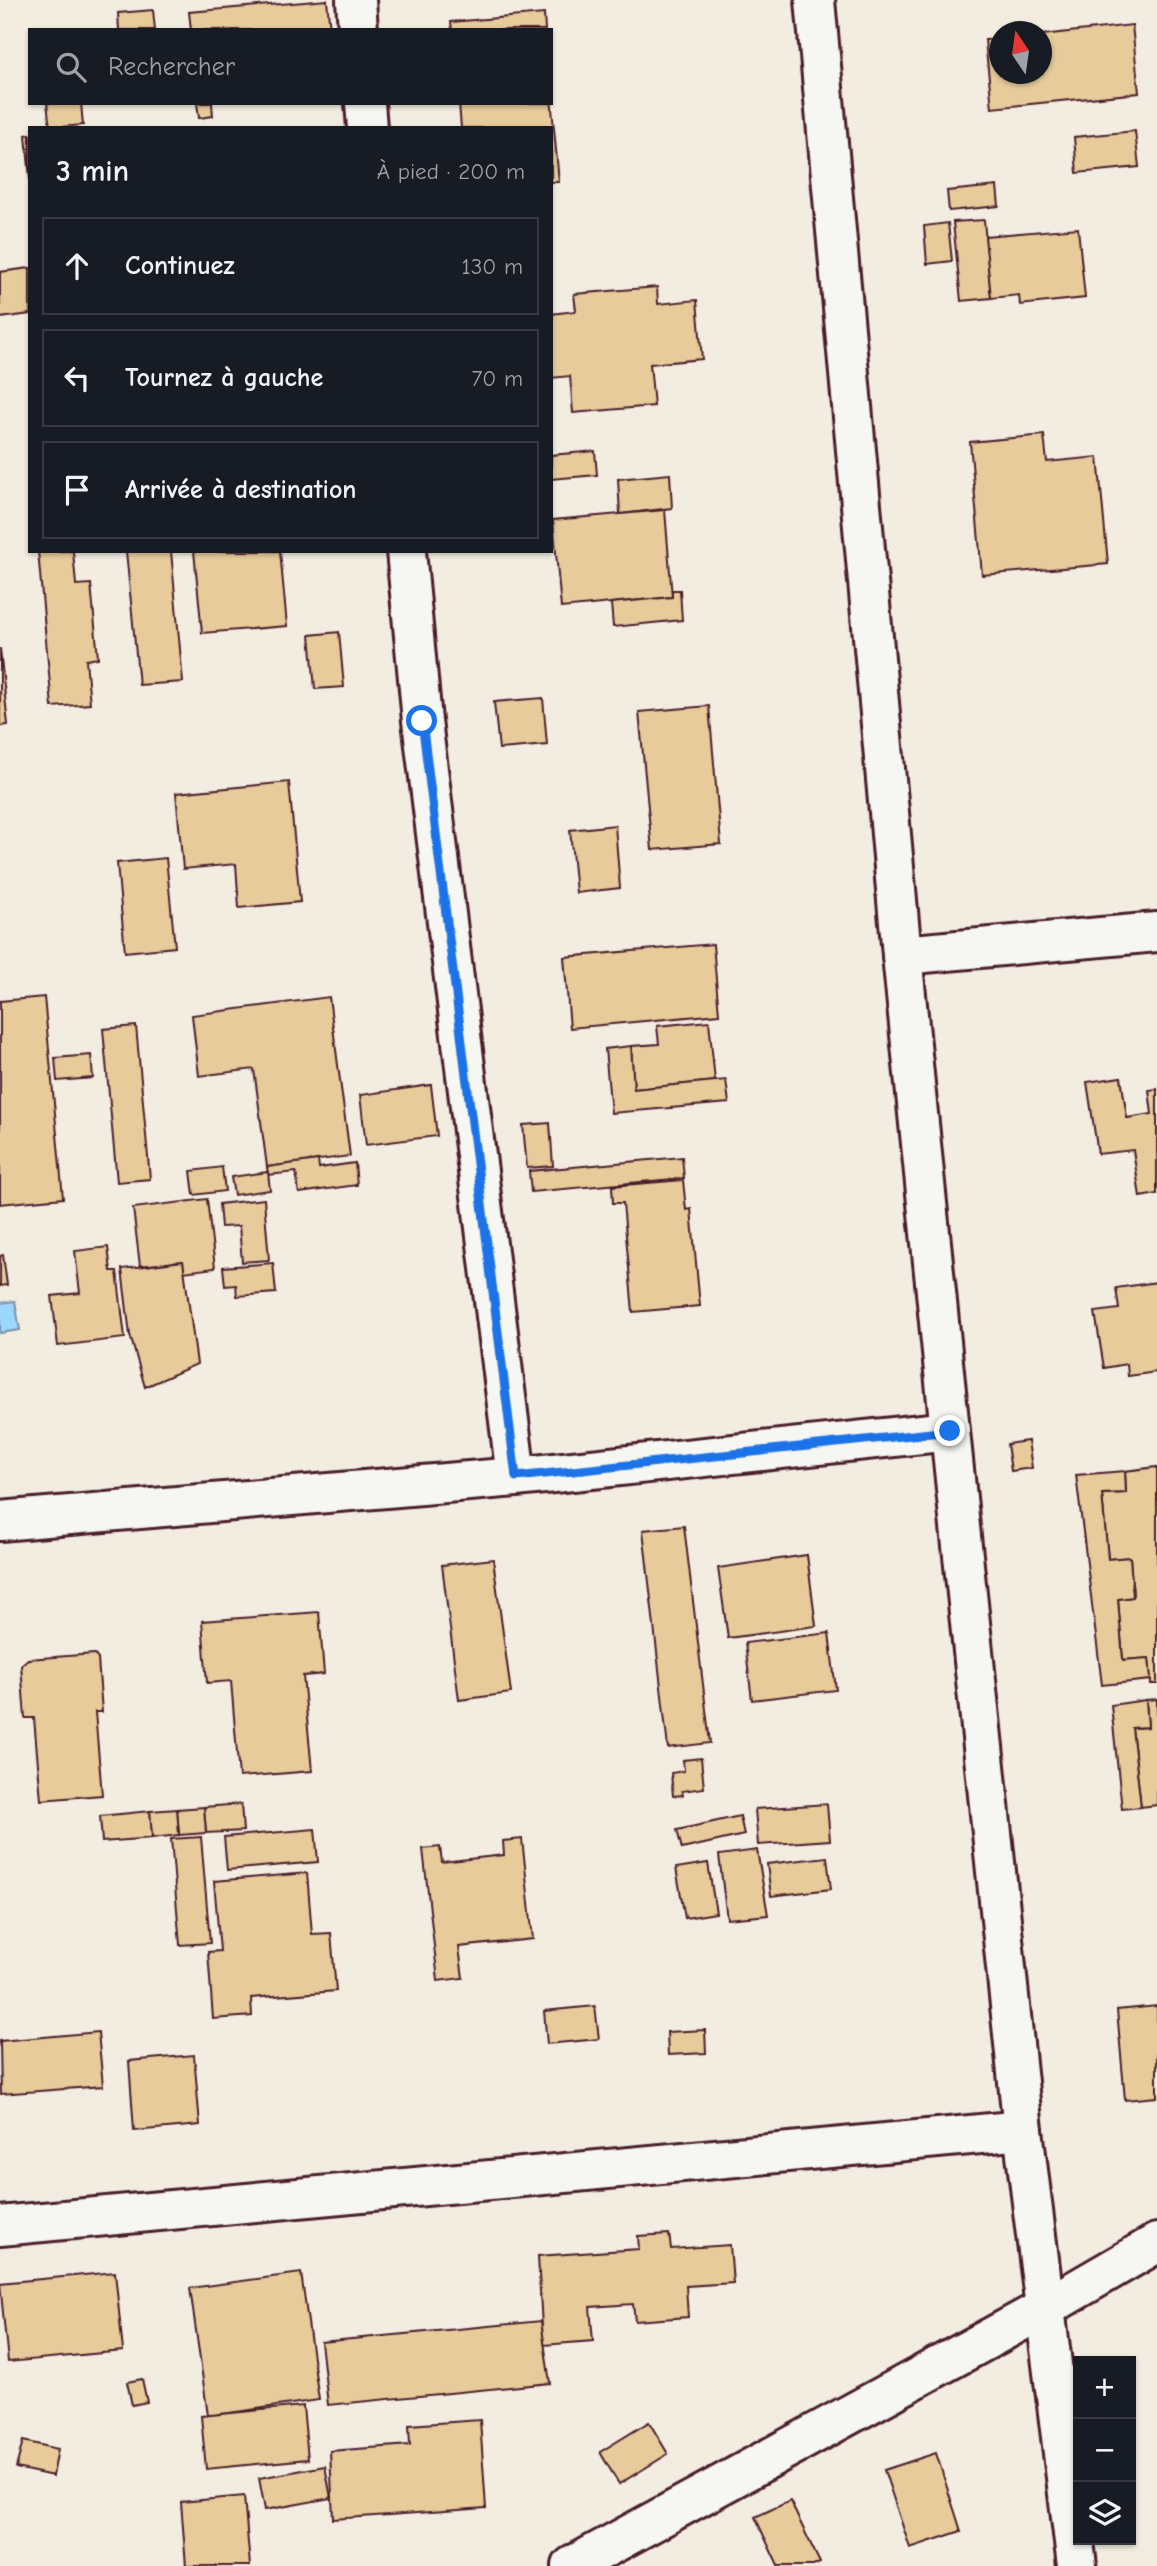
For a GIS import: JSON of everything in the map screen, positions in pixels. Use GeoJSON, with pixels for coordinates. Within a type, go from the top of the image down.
{"type":"FeatureCollection","features":[{"type":"Feature","properties":{"kind":"street"},"geometry":{"type":"LineString","coordinates":[[356,0],[358,28]]}},
{"type":"Feature","properties":{"kind":"street"},"geometry":{"type":"LineString","coordinates":[[815,0],[902,955],[950,1431],[1023,2130],[1077,2566]]}},
{"type":"Feature","properties":{"kind":"street"},"geometry":{"type":"LineString","coordinates":[[365,105],[367,126]]}},
{"type":"Feature","properties":{"kind":"street"},"geometry":{"type":"LineString","coordinates":[[406,553],[424,735],[516,1477]]}},
{"type":"Feature","properties":{"kind":"street"},"geometry":{"type":"LineString","coordinates":[[902,955],[1157,932]]}},
{"type":"Feature","properties":{"kind":"street"},"geometry":{"type":"LineString","coordinates":[[0,1521],[516,1477],[950,1431]]}},
{"type":"Feature","properties":{"kind":"street"},"geometry":{"type":"LineString","coordinates":[[0,2226],[1023,2130]]}},
{"type":"Feature","properties":{"kind":"street"},"geometry":{"type":"LineString","coordinates":[[572,2566],[1045,2308],[1157,2243]]}},
{"type":"Feature","properties":{"kind":"water"},"geometry":{"type":"Polygon","coordinates":[[[15,1301],[20,1330],[0,1333],[0,1303],[15,1301]]]}},
{"type":"Feature","properties":{"kind":"building"},"geometry":{"type":"Polygon","coordinates":[[[327,0],[330,28],[191,28],[189,12],[327,0]]]}},
{"type":"Feature","properties":{"kind":"building"},"geometry":{"type":"Polygon","coordinates":[[[153,10],[155,28],[119,28],[118,13],[153,10]]]}},
{"type":"Feature","properties":{"kind":"building"},"geometry":{"type":"Polygon","coordinates":[[[544,14],[545,28],[452,28],[451,22],[544,14]]]}},
{"type":"Feature","properties":{"kind":"building"},"geometry":{"type":"Polygon","coordinates":[[[1132,25],[1139,93],[992,108],[990,84],[1052,84],[1052,34],[1132,25]]]}},
{"type":"Feature","properties":{"kind":"building"},"geometry":{"type":"Polygon","coordinates":[[[985,40],[989,40],[989,79],[985,40]]]}},
{"type":"Feature","properties":{"kind":"building"},"geometry":{"type":"Polygon","coordinates":[[[47,105],[81,105],[83,125],[50,126],[47,105]]]}},
{"type":"Feature","properties":{"kind":"building"},"geometry":{"type":"Polygon","coordinates":[[[197,105],[212,105],[213,116],[199,118],[197,105]]]}},
{"type":"Feature","properties":{"kind":"building"},"geometry":{"type":"Polygon","coordinates":[[[459,105],[552,105],[559,182],[553,182],[553,126],[461,126],[459,105]]]}},
{"type":"Feature","properties":{"kind":"building"},"geometry":{"type":"Polygon","coordinates":[[[1135,131],[1139,167],[1077,173],[1074,137],[1135,131]]]}},
{"type":"Feature","properties":{"kind":"building"},"geometry":{"type":"Polygon","coordinates":[[[997,186],[999,206],[949,211],[947,191],[997,186]]]}},
{"type":"Feature","properties":{"kind":"building"},"geometry":{"type":"Polygon","coordinates":[[[984,220],[991,298],[961,301],[953,222],[984,220]]]}},
{"type":"Feature","properties":{"kind":"building"},"geometry":{"type":"Polygon","coordinates":[[[948,223],[952,261],[927,264],[924,226],[948,223]]]}},
{"type":"Feature","properties":{"kind":"building"},"geometry":{"type":"Polygon","coordinates":[[[1078,228],[1085,298],[1020,305],[1019,295],[991,298],[985,236],[1078,228]]]}},
{"type":"Feature","properties":{"kind":"building"},"geometry":{"type":"Polygon","coordinates":[[[28,268],[28,314],[0,318],[0,272],[28,268]]]}},
{"type":"Feature","properties":{"kind":"building"},"geometry":{"type":"Polygon","coordinates":[[[657,287],[658,304],[697,300],[702,359],[650,364],[654,406],[573,413],[570,376],[553,378],[553,314],[576,311],[574,294],[657,287]]]}},
{"type":"Feature","properties":{"kind":"building"},"geometry":{"type":"Polygon","coordinates":[[[1044,435],[1047,462],[1098,457],[1108,564],[982,575],[970,442],[1044,435]]]}},
{"type":"Feature","properties":{"kind":"building"},"geometry":{"type":"Polygon","coordinates":[[[595,451],[597,475],[553,479],[553,455],[595,451]]]}},
{"type":"Feature","properties":{"kind":"building"},"geometry":{"type":"Polygon","coordinates":[[[670,474],[672,508],[620,514],[618,479],[670,474]]]}},
{"type":"Feature","properties":{"kind":"building"},"geometry":{"type":"Polygon","coordinates":[[[665,510],[672,597],[561,608],[553,520],[665,510]]]}},
{"type":"Feature","properties":{"kind":"building"},"geometry":{"type":"Polygon","coordinates":[[[38,553],[73,553],[76,585],[91,584],[98,658],[86,660],[90,704],[52,707],[38,553]]]}},
{"type":"Feature","properties":{"kind":"building"},"geometry":{"type":"Polygon","coordinates":[[[126,553],[171,553],[183,682],[139,685],[126,553]]]}},
{"type":"Feature","properties":{"kind":"building"},"geometry":{"type":"Polygon","coordinates":[[[194,553],[280,553],[287,626],[202,633],[194,553]]]}},
{"type":"Feature","properties":{"kind":"building"},"geometry":{"type":"Polygon","coordinates":[[[672,590],[680,590],[682,620],[613,627],[611,603],[672,597],[672,590]]]}},
{"type":"Feature","properties":{"kind":"building"},"geometry":{"type":"Polygon","coordinates":[[[339,632],[344,687],[315,689],[310,635],[339,632]]]}},
{"type":"Feature","properties":{"kind":"building"},"geometry":{"type":"Polygon","coordinates":[[[0,648],[8,725],[0,726],[0,648]]]}},
{"type":"Feature","properties":{"kind":"building"},"geometry":{"type":"Polygon","coordinates":[[[543,698],[547,745],[499,749],[494,702],[543,698]]]}},
{"type":"Feature","properties":{"kind":"building"},"geometry":{"type":"Polygon","coordinates":[[[709,706],[721,844],[652,850],[639,712],[709,706]]]}},
{"type":"Feature","properties":{"kind":"building"},"geometry":{"type":"Polygon","coordinates":[[[289,782],[300,902],[239,908],[236,864],[183,869],[176,793],[289,782]]]}},
{"type":"Feature","properties":{"kind":"building"},"geometry":{"type":"Polygon","coordinates":[[[615,825],[620,888],[576,893],[570,830],[615,825]]]}},
{"type":"Feature","properties":{"kind":"building"},"geometry":{"type":"Polygon","coordinates":[[[166,858],[175,947],[125,952],[117,863],[166,858]]]}},
{"type":"Feature","properties":{"kind":"building"},"geometry":{"type":"Polygon","coordinates":[[[713,944],[719,1014],[570,1028],[564,957],[713,944]]]}},
{"type":"Feature","properties":{"kind":"building"},"geometry":{"type":"Polygon","coordinates":[[[44,997],[63,1198],[0,1204],[0,1001],[44,997]]]}},
{"type":"Feature","properties":{"kind":"building"},"geometry":{"type":"Polygon","coordinates":[[[329,997],[350,1156],[267,1167],[254,1069],[199,1076],[192,1015],[329,997]]]}},
{"type":"Feature","properties":{"kind":"building"},"geometry":{"type":"Polygon","coordinates":[[[709,1021],[715,1081],[634,1089],[631,1046],[659,1044],[657,1026],[709,1021]]]}},
{"type":"Feature","properties":{"kind":"building"},"geometry":{"type":"Polygon","coordinates":[[[136,1026],[150,1179],[117,1182],[103,1029],[136,1026]]]}},
{"type":"Feature","properties":{"kind":"building"},"geometry":{"type":"Polygon","coordinates":[[[631,1046],[634,1089],[726,1080],[729,1103],[611,1113],[605,1049],[631,1046]]]}},
{"type":"Feature","properties":{"kind":"building"},"geometry":{"type":"Polygon","coordinates":[[[91,1055],[93,1078],[57,1081],[55,1058],[91,1055]]]}},
{"type":"Feature","properties":{"kind":"building"},"geometry":{"type":"Polygon","coordinates":[[[1121,1077],[1127,1118],[1152,1114],[1149,1090],[1157,1089],[1157,1194],[1140,1197],[1133,1150],[1098,1154],[1087,1082],[1121,1077]]]}},
{"type":"Feature","properties":{"kind":"building"},"geometry":{"type":"Polygon","coordinates":[[[431,1085],[437,1136],[366,1145],[360,1095],[431,1085]]]}},
{"type":"Feature","properties":{"kind":"building"},"geometry":{"type":"Polygon","coordinates":[[[550,1123],[553,1166],[527,1168],[523,1125],[550,1123]]]}},
{"type":"Feature","properties":{"kind":"building"},"geometry":{"type":"Polygon","coordinates":[[[682,1157],[684,1178],[531,1192],[529,1171],[682,1157]]]}},
{"type":"Feature","properties":{"kind":"building"},"geometry":{"type":"Polygon","coordinates":[[[318,1160],[319,1168],[355,1163],[357,1185],[299,1193],[296,1172],[268,1175],[267,1167],[318,1160]]]}},
{"type":"Feature","properties":{"kind":"building"},"geometry":{"type":"Polygon","coordinates":[[[222,1167],[225,1191],[194,1195],[191,1171],[222,1167]]]}},
{"type":"Feature","properties":{"kind":"building"},"geometry":{"type":"Polygon","coordinates":[[[268,1172],[270,1190],[234,1195],[231,1177],[268,1172]]]}},
{"type":"Feature","properties":{"kind":"building"},"geometry":{"type":"Polygon","coordinates":[[[683,1180],[686,1210],[691,1209],[700,1306],[633,1312],[623,1203],[613,1203],[612,1186],[683,1180]]]}},
{"type":"Feature","properties":{"kind":"building"},"geometry":{"type":"Polygon","coordinates":[[[207,1199],[215,1268],[184,1272],[183,1261],[140,1266],[133,1208],[207,1199]]]}},
{"type":"Feature","properties":{"kind":"building"},"geometry":{"type":"Polygon","coordinates":[[[264,1199],[269,1260],[242,1262],[239,1226],[221,1227],[219,1204],[264,1199]]]}},
{"type":"Feature","properties":{"kind":"building"},"geometry":{"type":"Polygon","coordinates":[[[108,1247],[111,1271],[117,1271],[125,1338],[58,1346],[52,1296],[80,1293],[75,1251],[108,1247]]]}},
{"type":"Feature","properties":{"kind":"building"},"geometry":{"type":"Polygon","coordinates":[[[3,1255],[7,1285],[0,1286],[0,1256],[3,1255]]]}},
{"type":"Feature","properties":{"kind":"building"},"geometry":{"type":"Polygon","coordinates":[[[183,1261],[197,1364],[145,1387],[130,1335],[122,1269],[183,1261]]]}},
{"type":"Feature","properties":{"kind":"building"},"geometry":{"type":"Polygon","coordinates":[[[273,1263],[276,1293],[237,1296],[236,1285],[225,1286],[223,1267],[273,1263]]]}},
{"type":"Feature","properties":{"kind":"building"},"geometry":{"type":"Polygon","coordinates":[[[1157,1282],[1157,1372],[1128,1376],[1127,1364],[1104,1368],[1095,1312],[1119,1309],[1116,1288],[1157,1282]]]}},
{"type":"Feature","properties":{"kind":"building"},"geometry":{"type":"Polygon","coordinates":[[[1028,1441],[1032,1468],[1011,1471],[1007,1444],[1028,1441]]]}},
{"type":"Feature","properties":{"kind":"building"},"geometry":{"type":"Polygon","coordinates":[[[1157,1467],[1157,1684],[1151,1684],[1149,1658],[1123,1660],[1118,1599],[1133,1597],[1130,1557],[1108,1559],[1102,1494],[1126,1493],[1125,1471],[1157,1467]]]}},
{"type":"Feature","properties":{"kind":"building"},"geometry":{"type":"Polygon","coordinates":[[[1125,1471],[1126,1493],[1102,1494],[1108,1559],[1130,1557],[1133,1597],[1118,1599],[1123,1660],[1149,1658],[1151,1680],[1102,1685],[1076,1475],[1125,1471]]]}},
{"type":"Feature","properties":{"kind":"building"},"geometry":{"type":"Polygon","coordinates":[[[684,1526],[710,1743],[668,1748],[643,1530],[684,1526]]]}},
{"type":"Feature","properties":{"kind":"building"},"geometry":{"type":"Polygon","coordinates":[[[807,1555],[816,1626],[728,1638],[718,1568],[807,1555]]]}},
{"type":"Feature","properties":{"kind":"building"},"geometry":{"type":"Polygon","coordinates":[[[493,1559],[511,1693],[459,1700],[442,1565],[493,1559]]]}},
{"type":"Feature","properties":{"kind":"building"},"geometry":{"type":"Polygon","coordinates":[[[319,1612],[324,1674],[303,1676],[312,1771],[239,1777],[231,1681],[207,1683],[202,1621],[319,1612]]]}},
{"type":"Feature","properties":{"kind":"building"},"geometry":{"type":"Polygon","coordinates":[[[829,1633],[836,1690],[752,1700],[745,1643],[829,1633]]]}},
{"type":"Feature","properties":{"kind":"building"},"geometry":{"type":"Polygon","coordinates":[[[94,1654],[98,1659],[102,1712],[95,1712],[102,1795],[41,1800],[34,1718],[25,1718],[21,1665],[28,1659],[94,1654]]]}},
{"type":"Feature","properties":{"kind":"building"},"geometry":{"type":"Polygon","coordinates":[[[1157,1699],[1157,1805],[1141,1807],[1132,1728],[1148,1727],[1146,1700],[1157,1699]]]}},
{"type":"Feature","properties":{"kind":"building"},"geometry":{"type":"Polygon","coordinates":[[[1146,1700],[1148,1727],[1132,1728],[1141,1807],[1122,1809],[1111,1705],[1146,1700]]]}},
{"type":"Feature","properties":{"kind":"building"},"geometry":{"type":"Polygon","coordinates":[[[701,1758],[704,1788],[682,1791],[683,1795],[673,1796],[671,1773],[684,1771],[683,1760],[701,1758]]]}},
{"type":"Feature","properties":{"kind":"building"},"geometry":{"type":"Polygon","coordinates":[[[241,1804],[243,1831],[206,1833],[204,1807],[241,1804]]]}},
{"type":"Feature","properties":{"kind":"building"},"geometry":{"type":"Polygon","coordinates":[[[827,1804],[830,1840],[758,1845],[755,1809],[827,1804]]]}},
{"type":"Feature","properties":{"kind":"building"},"geometry":{"type":"Polygon","coordinates":[[[204,1807],[206,1833],[179,1835],[177,1809],[204,1807]]]}},
{"type":"Feature","properties":{"kind":"building"},"geometry":{"type":"Polygon","coordinates":[[[177,1809],[179,1835],[152,1838],[150,1811],[177,1809]]]}},
{"type":"Feature","properties":{"kind":"building"},"geometry":{"type":"Polygon","coordinates":[[[150,1811],[152,1838],[102,1842],[100,1816],[150,1811]]]}},
{"type":"Feature","properties":{"kind":"building"},"geometry":{"type":"Polygon","coordinates":[[[740,1816],[744,1835],[682,1849],[677,1830],[740,1816]]]}},
{"type":"Feature","properties":{"kind":"building"},"geometry":{"type":"Polygon","coordinates":[[[315,1829],[318,1862],[227,1870],[224,1837],[315,1829]]]}},
{"type":"Feature","properties":{"kind":"building"},"geometry":{"type":"Polygon","coordinates":[[[201,1837],[210,1943],[180,1945],[171,1839],[201,1837]]]}},
{"type":"Feature","properties":{"kind":"building"},"geometry":{"type":"Polygon","coordinates":[[[522,1839],[533,1939],[459,1947],[463,1978],[438,1981],[423,1849],[440,1847],[442,1862],[504,1855],[503,1841],[522,1839]]]}},
{"type":"Feature","properties":{"kind":"building"},"geometry":{"type":"Polygon","coordinates":[[[757,1850],[768,1915],[727,1919],[719,1855],[757,1850]]]}},
{"type":"Feature","properties":{"kind":"building"},"geometry":{"type":"Polygon","coordinates":[[[827,1857],[831,1889],[771,1896],[767,1864],[827,1857]]]}},
{"type":"Feature","properties":{"kind":"building"},"geometry":{"type":"Polygon","coordinates":[[[708,1863],[716,1913],[685,1918],[676,1868],[708,1863]]]}},
{"type":"Feature","properties":{"kind":"building"},"geometry":{"type":"Polygon","coordinates":[[[307,1873],[312,1934],[331,1933],[336,1991],[251,1998],[252,2016],[213,2019],[208,1952],[220,1951],[214,1881],[307,1873]]]}},
{"type":"Feature","properties":{"kind":"building"},"geometry":{"type":"Polygon","coordinates":[[[595,2006],[599,2039],[547,2044],[544,2011],[595,2006]]]}},
{"type":"Feature","properties":{"kind":"building"},"geometry":{"type":"Polygon","coordinates":[[[1157,2006],[1157,2097],[1125,2100],[1117,2010],[1157,2006]]]}},
{"type":"Feature","properties":{"kind":"building"},"geometry":{"type":"Polygon","coordinates":[[[705,2030],[706,2053],[668,2055],[667,2032],[705,2030]]]}},
{"type":"Feature","properties":{"kind":"building"},"geometry":{"type":"Polygon","coordinates":[[[98,2032],[103,2086],[1,2094],[0,2041],[98,2032]]]}},
{"type":"Feature","properties":{"kind":"building"},"geometry":{"type":"Polygon","coordinates":[[[194,2055],[200,2125],[134,2131],[129,2061],[194,2055]]]}},
{"type":"Feature","properties":{"kind":"building"},"geometry":{"type":"Polygon","coordinates":[[[669,2234],[671,2249],[730,2245],[733,2283],[686,2286],[688,2317],[635,2321],[633,2304],[590,2307],[593,2341],[543,2345],[538,2256],[639,2249],[638,2236],[669,2234]]]}},
{"type":"Feature","properties":{"kind":"building"},"geometry":{"type":"Polygon","coordinates":[[[115,2272],[123,2351],[8,2362],[0,2283],[115,2272]]]}},
{"type":"Feature","properties":{"kind":"building"},"geometry":{"type":"Polygon","coordinates":[[[301,2273],[319,2400],[208,2416],[190,2288],[301,2273]]]}},
{"type":"Feature","properties":{"kind":"building"},"geometry":{"type":"Polygon","coordinates":[[[541,2321],[550,2383],[328,2405],[321,2342],[541,2321]]]}},
{"type":"Feature","properties":{"kind":"building"},"geometry":{"type":"Polygon","coordinates":[[[142,2379],[147,2402],[132,2405],[127,2382],[142,2379]]]}},
{"type":"Feature","properties":{"kind":"building"},"geometry":{"type":"Polygon","coordinates":[[[303,2406],[308,2459],[206,2469],[201,2416],[303,2406]]]}},
{"type":"Feature","properties":{"kind":"building"},"geometry":{"type":"Polygon","coordinates":[[[480,2420],[486,2508],[333,2519],[330,2451],[410,2445],[409,2425],[480,2420]]]}},
{"type":"Feature","properties":{"kind":"building"},"geometry":{"type":"Polygon","coordinates":[[[649,2422],[668,2454],[619,2484],[600,2452],[649,2422]]]}},
{"type":"Feature","properties":{"kind":"building"},"geometry":{"type":"Polygon","coordinates":[[[23,2441],[58,2449],[53,2476],[16,2468],[23,2441]]]}},
{"type":"Feature","properties":{"kind":"building"},"geometry":{"type":"Polygon","coordinates":[[[936,2453],[961,2531],[910,2548],[884,2470],[936,2453]]]}},
{"type":"Feature","properties":{"kind":"building"},"geometry":{"type":"Polygon","coordinates":[[[325,2466],[331,2498],[265,2510],[259,2478],[325,2466]]]}},
{"type":"Feature","properties":{"kind":"building"},"geometry":{"type":"Polygon","coordinates":[[[244,2496],[250,2566],[186,2566],[181,2502],[244,2496]]]}},
{"type":"Feature","properties":{"kind":"building"},"geometry":{"type":"Polygon","coordinates":[[[790,2501],[820,2563],[813,2566],[778,2566],[755,2517],[790,2501]]]}},
{"type":"Feature","properties":{"kind":"route"},"geometry":{"type":"LineString","coordinates":[[422,721],[516,1477],[950,1431]]}}]}
